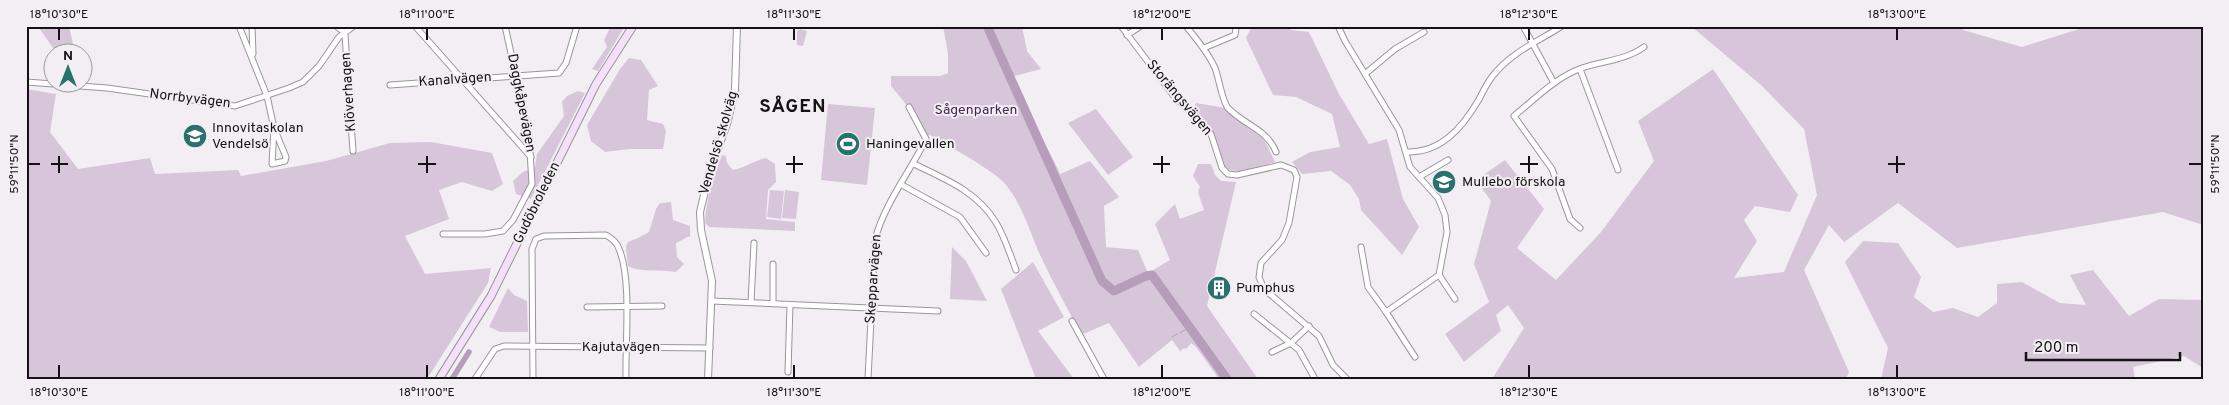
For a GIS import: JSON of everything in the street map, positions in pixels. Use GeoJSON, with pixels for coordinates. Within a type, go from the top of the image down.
{"type":"FeatureCollection","features":[{"type":"Feature","properties":{"kind":"main road","name":"Gudöbroleden"},"geometry":{"type":"LineString","coordinates":[[439,379],[491,296],[596,84],[633,26]]}},
{"type":"Feature","properties":{"kind":"street"},"geometry":{"type":"LineString","coordinates":[[240,26],[268,96],[274,128],[286,157],[285,161],[272,164],[274,128]]}},
{"type":"Feature","properties":{"kind":"street"},"geometry":{"type":"LineString","coordinates":[[252,26],[253,57]]}},
{"type":"Feature","properties":{"kind":"street"},"geometry":{"type":"LineString","coordinates":[[336,26],[344,32]]}},
{"type":"Feature","properties":{"kind":"street","name":"Norrbyvägen"},"geometry":{"type":"LineString","coordinates":[[26,82],[107,88],[234,106],[268,96],[303,82],[314,73],[332,45],[344,32],[354,26]]}},
{"type":"Feature","properties":{"kind":"street"},"geometry":{"type":"LineString","coordinates":[[415,26],[532,157]]}},
{"type":"Feature","properties":{"kind":"street","name":"Daggkåpevägen"},"geometry":{"type":"LineString","coordinates":[[443,234],[485,234],[503,231],[513,220],[532,184],[532,157],[529,136],[505,26]]}},
{"type":"Feature","properties":{"kind":"street","name":"Kanalvägen"},"geometry":{"type":"LineString","coordinates":[[390,85],[559,73],[566,63],[576,26]]}},
{"type":"Feature","properties":{"kind":"street","name":"Vendelsö skolväg"},"geometry":{"type":"LineString","coordinates":[[708,379],[707,347],[712,281],[701,230],[700,212],[709,174],[727,124],[735,90],[738,26]]}},
{"type":"Feature","properties":{"kind":"street","name":"Storängsvägen"},"geometry":{"type":"LineString","coordinates":[[1122,26],[1176,99],[1195,115],[1211,134],[1222,168],[1228,174],[1238,175],[1281,166],[1294,170],[1297,177],[1289,223],[1282,240],[1261,264],[1259,277],[1264,289],[1309,326]]}},
{"type":"Feature","properties":{"kind":"street"},"geometry":{"type":"LineString","coordinates":[[1127,35],[1141,26]]}},
{"type":"Feature","properties":{"kind":"street"},"geometry":{"type":"LineString","coordinates":[[1186,26],[1204,48],[1215,68],[1227,107],[1259,130],[1274,146],[1276,152]]}},
{"type":"Feature","properties":{"kind":"street"},"geometry":{"type":"LineString","coordinates":[[1338,26],[1344,41],[1400,130],[1410,167],[1438,198],[1445,215],[1447,232],[1439,276],[1455,299]]}},
{"type":"Feature","properties":{"kind":"street"},"geometry":{"type":"LineString","coordinates":[[1523,26],[1554,83]]}},
{"type":"Feature","properties":{"kind":"street"},"geometry":{"type":"LineString","coordinates":[[1406,152],[1416,152],[1450,138],[1476,104],[1494,74],[1512,55],[1562,26]]}},
{"type":"Feature","properties":{"kind":"street"},"geometry":{"type":"LineString","coordinates":[[1204,48],[1235,35],[1236,28]]}},
{"type":"Feature","properties":{"kind":"street","name":"Klöverhagen"},"geometry":{"type":"LineString","coordinates":[[344,32],[353,152]]}},
{"type":"Feature","properties":{"kind":"street"},"geometry":{"type":"LineString","coordinates":[[1365,74],[1395,49],[1424,32]]}},
{"type":"Feature","properties":{"kind":"street"},"geometry":{"type":"LineString","coordinates":[[1580,228],[1570,219],[1552,169],[1514,116],[1554,83],[1580,68],[1635,54],[1644,47]]}},
{"type":"Feature","properties":{"kind":"street"},"geometry":{"type":"LineString","coordinates":[[1580,68],[1618,170]]}},
{"type":"Feature","properties":{"kind":"street","name":"Skepparvägen"},"geometry":{"type":"LineString","coordinates":[[868,379],[875,240],[879,223],[914,164],[926,139],[909,107]]}},
{"type":"Feature","properties":{"kind":"street"},"geometry":{"type":"LineString","coordinates":[[1419,176],[1448,160]]}},
{"type":"Feature","properties":{"kind":"street"},"geometry":{"type":"LineString","coordinates":[[914,164],[968,192],[983,205],[996,222],[1016,270]]}},
{"type":"Feature","properties":{"kind":"street"},"geometry":{"type":"LineString","coordinates":[[902,185],[960,217],[986,253]]}},
{"type":"Feature","properties":{"kind":"street"},"geometry":{"type":"LineString","coordinates":[[533,379],[532,250],[536,239],[544,236],[606,235],[615,241],[626,270],[626,379]]}},
{"type":"Feature","properties":{"kind":"street"},"geometry":{"type":"LineString","coordinates":[[751,302],[754,243]]}},
{"type":"Feature","properties":{"kind":"street"},"geometry":{"type":"LineString","coordinates":[[1361,248],[1368,287],[1415,358]]}},
{"type":"Feature","properties":{"kind":"street"},"geometry":{"type":"LineString","coordinates":[[773,264],[773,303]]}},
{"type":"Feature","properties":{"kind":"street"},"geometry":{"type":"LineString","coordinates":[[1386,312],[1439,276]]}},
{"type":"Feature","properties":{"kind":"street"},"geometry":{"type":"LineString","coordinates":[[712,300],[938,311]]}},
{"type":"Feature","properties":{"kind":"street"},"geometry":{"type":"LineString","coordinates":[[788,372],[790,304]]}},
{"type":"Feature","properties":{"kind":"street"},"geometry":{"type":"LineString","coordinates":[[587,307],[662,306]]}},
{"type":"Feature","properties":{"kind":"street"},"geometry":{"type":"LineString","coordinates":[[1254,314],[1298,350],[1315,379]]}},
{"type":"Feature","properties":{"kind":"street"},"geometry":{"type":"LineString","coordinates":[[1072,321],[1104,379]]}},
{"type":"Feature","properties":{"kind":"street"},"geometry":{"type":"LineString","coordinates":[[1272,352],[1291,344],[1309,326],[1319,336],[1332,365],[1347,379]]}},
{"type":"Feature","properties":{"kind":"street","name":"Kajutavägen"},"geometry":{"type":"LineString","coordinates":[[475,379],[495,350],[504,346],[707,347]]}},
{"type":"Feature","properties":{"kind":"green space"},"geometry":{"type":"Polygon","coordinates":[[[41,26],[69,26],[73,42],[49,42],[39,28],[41,26]]]}},
{"type":"Feature","properties":{"kind":"green space"},"geometry":{"type":"Polygon","coordinates":[[[611,26],[625,26],[598,71],[592,69],[607,47],[604,40],[611,26]]]}},
{"type":"Feature","properties":{"kind":"green space","name":"Sågenparken"},"geometry":{"type":"Polygon","coordinates":[[[943,26],[1022,26],[1027,51],[1041,69],[1011,77],[1060,174],[1090,161],[1119,197],[1104,206],[1106,247],[1138,250],[1148,273],[1170,260],[1155,224],[1175,204],[1180,219],[1204,210],[1198,192],[1200,187],[1193,176],[1198,164],[1211,164],[1215,175],[1221,181],[1236,182],[1207,306],[1258,379],[1219,379],[1191,343],[1187,348],[1182,349],[1181,352],[1172,340],[1139,367],[1109,323],[1081,335],[1046,267],[1022,211],[1006,185],[992,172],[970,158],[930,135],[926,137],[915,115],[891,86],[891,76],[940,76],[948,73],[948,54],[943,26]]]}},
{"type":"Feature","properties":{"kind":"green space"},"geometry":{"type":"Polygon","coordinates":[[[1252,26],[1288,26],[1291,30],[1309,32],[1339,94],[1369,144],[1387,139],[1403,199],[1419,227],[1402,255],[1361,210],[1359,199],[1350,185],[1331,171],[1302,174],[1292,162],[1310,152],[1340,147],[1332,114],[1296,97],[1273,95],[1246,38],[1252,26]]]}},
{"type":"Feature","properties":{"kind":"green space"},"geometry":{"type":"Polygon","coordinates":[[[1691,26],[1962,26],[1963,30],[2022,47],[2089,26],[2203,26],[2203,225],[2163,212],[1957,248],[1898,203],[1844,242],[1829,225],[1804,270],[1849,372],[1846,379],[1492,379],[1524,328],[1508,305],[1496,315],[1501,331],[1464,362],[1445,334],[1489,302],[1474,264],[1491,201],[1476,180],[1505,160],[1544,209],[1517,248],[1556,280],[1601,232],[1654,161],[1638,121],[1713,69],[1798,195],[1790,212],[1755,206],[1744,220],[1757,241],[1734,278],[1784,272],[1817,195],[1804,129],[1762,86],[1691,26]]]}},
{"type":"Feature","properties":{"kind":"green space"},"geometry":{"type":"Polygon","coordinates":[[[800,29],[807,31],[803,46],[797,45],[797,31],[800,29]]]}},
{"type":"Feature","properties":{"kind":"green space"},"geometry":{"type":"Polygon","coordinates":[[[629,58],[641,60],[658,86],[649,90],[647,120],[663,124],[666,131],[663,149],[630,149],[605,152],[591,141],[587,125],[620,69],[629,58]]]}},
{"type":"Feature","properties":{"kind":"green space"},"geometry":{"type":"Polygon","coordinates":[[[26,89],[56,94],[50,132],[78,169],[150,158],[155,174],[238,170],[241,176],[326,161],[390,143],[431,142],[492,153],[503,184],[492,191],[462,182],[439,190],[449,219],[405,236],[425,274],[491,268],[488,283],[427,379],[26,379],[26,89]]]}},
{"type":"Feature","properties":{"kind":"green space"},"geometry":{"type":"Polygon","coordinates":[[[578,91],[585,93],[531,199],[516,194],[513,181],[523,172],[535,167],[537,154],[564,116],[562,102],[567,96],[578,91]]]}},
{"type":"Feature","properties":{"kind":"green space"},"geometry":{"type":"Polygon","coordinates":[[[1196,103],[1226,108],[1237,119],[1257,132],[1266,143],[1275,162],[1243,171],[1230,170],[1224,167],[1217,143],[1210,128],[1193,109],[1196,103]]]}},
{"type":"Feature","properties":{"kind":"green space","name":"Haningevallen"},"geometry":{"type":"Polygon","coordinates":[[[828,104],[875,108],[867,185],[821,180],[828,104]]]}},
{"type":"Feature","properties":{"kind":"green space"},"geometry":{"type":"Polygon","coordinates":[[[1096,109],[1133,157],[1108,175],[1068,123],[1096,109]]]}},
{"type":"Feature","properties":{"kind":"green space"},"geometry":{"type":"Polygon","coordinates":[[[722,155],[726,156],[727,163],[733,170],[766,158],[775,164],[776,182],[768,190],[766,219],[795,222],[795,231],[709,227],[705,223],[710,189],[722,155]]]}},
{"type":"Feature","properties":{"kind":"green space"},"geometry":{"type":"Polygon","coordinates":[[[770,190],[784,191],[781,219],[767,217],[770,190]]]}},
{"type":"Feature","properties":{"kind":"green space"},"geometry":{"type":"Polygon","coordinates":[[[785,190],[799,192],[796,219],[782,218],[785,190]]]}},
{"type":"Feature","properties":{"kind":"green space"},"geometry":{"type":"Polygon","coordinates":[[[671,202],[673,220],[690,226],[690,236],[676,243],[677,257],[684,264],[676,272],[645,270],[628,266],[626,247],[628,242],[649,232],[656,209],[660,203],[671,202]]]}},
{"type":"Feature","properties":{"kind":"green space"},"geometry":{"type":"Polygon","coordinates":[[[1863,241],[1898,243],[1921,277],[1914,297],[1933,312],[1953,308],[1978,317],[1997,303],[1997,284],[2022,282],[2060,303],[2086,305],[2070,275],[2093,270],[2129,316],[2159,299],[2203,300],[2203,368],[2184,356],[2133,367],[2135,379],[1881,379],[1888,348],[1845,262],[1863,241]]]}},
{"type":"Feature","properties":{"kind":"green space"},"geometry":{"type":"Polygon","coordinates":[[[952,247],[966,261],[987,301],[950,299],[952,247]]]}},
{"type":"Feature","properties":{"kind":"green space"},"geometry":{"type":"Polygon","coordinates":[[[1033,262],[1064,317],[1038,331],[1074,379],[1036,379],[1001,289],[1033,262]]]}},
{"type":"Feature","properties":{"kind":"green space"},"geometry":{"type":"Polygon","coordinates":[[[508,288],[514,295],[527,301],[528,332],[500,332],[489,327],[508,288]]]}},
{"type":"Feature","properties":{"kind":"waterway"},"geometry":{"type":"LineString","coordinates":[[987,26],[1102,281],[1114,291],[1152,275],[1227,379]]}},
{"type":"Feature","properties":{"kind":"waterway"},"geometry":{"type":"LineString","coordinates":[[1180,333],[1189,327]]}},
{"type":"Feature","properties":{"kind":"waterway"},"geometry":{"type":"LineString","coordinates":[[1172,337],[1177,334]]}},
{"type":"Feature","properties":{"kind":"waterway"},"geometry":{"type":"LineString","coordinates":[[452,379],[469,352]]}},
{"type":"Feature","properties":{"kind":"place","name":"Innovitaskolan Vendelsö"},"geometry":{"type":"Point","coordinates":[195,136]}},
{"type":"Feature","properties":{"kind":"place","name":"Haningevallen"},"geometry":{"type":"Point","coordinates":[848,144]}},
{"type":"Feature","properties":{"kind":"place","name":"Mullebo förskola"},"geometry":{"type":"Point","coordinates":[1444,182]}},
{"type":"Feature","properties":{"kind":"place","name":"Pumphus"},"geometry":{"type":"Point","coordinates":[1219,288]}},
{"type":"Feature","properties":{"kind":"district","name":"SÅGEN"},"geometry":{"type":"Point","coordinates":[793,107]}}]}
